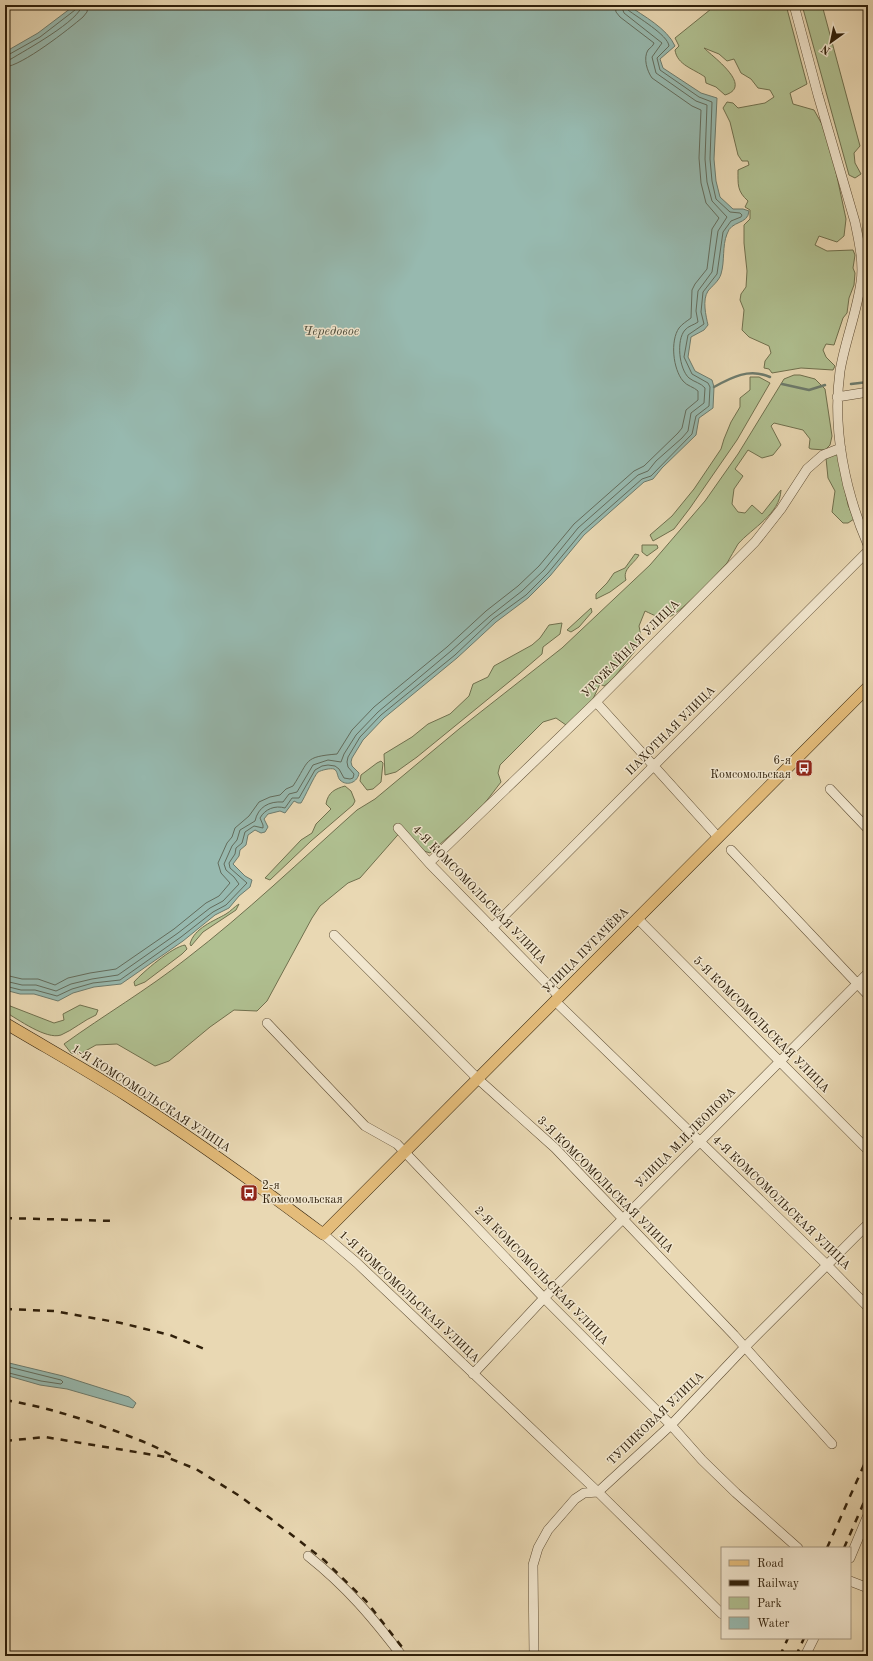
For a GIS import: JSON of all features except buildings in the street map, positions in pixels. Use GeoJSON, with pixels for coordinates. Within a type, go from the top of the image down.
{"type":"FeatureCollection","features":[{"type":"Feature","properties":{"kind":"main road","name":"УЛИЦА ПУГАЧЁВА"},"geometry":{"type":"LineString","coordinates":[[323,1234],[868,687]]}},
{"type":"Feature","properties":{"kind":"main road","name":"1-Я КОМСОМОЛЬСКАЯ УЛИЦА"},"geometry":{"type":"LineString","coordinates":[[5,1022],[126,1095],[189,1137],[323,1234]]}},
{"type":"Feature","properties":{"kind":"street"},"geometry":{"type":"LineString","coordinates":[[794,5],[818,95],[855,222],[861,263],[862,281],[840,370],[837,397],[841,448],[848,484],[856,517],[868,545]]}},
{"type":"Feature","properties":{"kind":"street"},"geometry":{"type":"LineString","coordinates":[[837,397],[868,392]]}},
{"type":"Feature","properties":{"kind":"street","name":"УРОЖАЙНАЯ УЛИЦА"},"geometry":{"type":"LineString","coordinates":[[430,863],[596,702],[755,542],[781,509],[807,470],[822,455],[841,448]]}},
{"type":"Feature","properties":{"kind":"street","name":"ПАХОТНАЯ УЛИЦА"},"geometry":{"type":"LineString","coordinates":[[492,928],[868,551]]}},
{"type":"Feature","properties":{"kind":"street"},"geometry":{"type":"LineString","coordinates":[[596,702],[718,836]]}},
{"type":"Feature","properties":{"kind":"street"},"geometry":{"type":"LineString","coordinates":[[830,789],[868,829]]}},
{"type":"Feature","properties":{"kind":"street","name":"4-Я КОМСОМОЛЬСКАЯ УЛИЦА"},"geometry":{"type":"LineString","coordinates":[[398,828],[557,998],[868,1307]]}},
{"type":"Feature","properties":{"kind":"street"},"geometry":{"type":"LineString","coordinates":[[731,850],[868,994]]}},
{"type":"Feature","properties":{"kind":"street","name":"5-Я КОМСОМОЛЬСКАЯ УЛИЦА"},"geometry":{"type":"LineString","coordinates":[[637,918],[868,1150]]}},
{"type":"Feature","properties":{"kind":"street","name":"3-Я КОМСОМОЛЬСКАЯ УЛИЦА"},"geometry":{"type":"LineString","coordinates":[[334,935],[478,1079],[555,1148],[734,1335],[744,1348],[832,1444]]}},
{"type":"Feature","properties":{"kind":"street","name":"УЛИЦА М.И.ЛЕОНОВА"},"geometry":{"type":"LineString","coordinates":[[473,1374],[544,1298],[868,973]]}},
{"type":"Feature","properties":{"kind":"street","name":"2-Я КОМСОМОЛЬСКАЯ УЛИЦА"},"geometry":{"type":"LineString","coordinates":[[267,1023],[365,1126],[377,1134],[390,1139],[405,1152],[544,1298],[671,1425],[702,1460],[736,1493],[797,1547]]}},
{"type":"Feature","properties":{"kind":"street","name":"ТУПИКОВАЯ УЛИЦА"},"geometry":{"type":"LineString","coordinates":[[534,1656],[533,1565],[538,1548],[548,1530],[575,1500],[584,1493],[598,1492],[671,1425],[826,1264],[868,1224]]}},
{"type":"Feature","properties":{"kind":"street","name":"1-Я КОМСОМОЛЬСКАЯ УЛИЦА"},"geometry":{"type":"LineString","coordinates":[[323,1234],[357,1263],[598,1492],[721,1613]]}},
{"type":"Feature","properties":{"kind":"street"},"geometry":{"type":"LineString","coordinates":[[851,1556],[868,1515]]}},
{"type":"Feature","properties":{"kind":"street"},"geometry":{"type":"LineString","coordinates":[[308,1556],[351,1593],[373,1618],[402,1656]]}},
{"type":"Feature","properties":{"kind":"street"},"geometry":{"type":"LineString","coordinates":[[851,1581],[868,1588]]}},
{"type":"Feature","properties":{"kind":"street"},"geometry":{"type":"LineString","coordinates":[[805,1656],[814,1639]]}},
{"type":"Feature","properties":{"kind":"green space"},"geometry":{"type":"Polygon","coordinates":[[[716,5],[786,5],[807,84],[790,93],[793,104],[814,110],[823,126],[833,158],[846,219],[844,236],[837,242],[819,236],[815,245],[827,251],[853,250],[855,255],[853,268],[855,273],[854,285],[849,298],[847,313],[843,318],[834,345],[826,344],[823,350],[826,357],[835,366],[833,370],[801,368],[772,373],[769,369],[764,368],[765,361],[771,353],[769,346],[749,337],[742,330],[744,310],[740,300],[741,294],[746,287],[747,271],[744,225],[750,219],[750,210],[745,207],[748,201],[740,191],[738,170],[749,165],[748,161],[742,161],[738,155],[730,122],[723,108],[727,102],[733,103],[738,108],[765,103],[774,97],[770,90],[758,88],[751,79],[741,73],[734,59],[727,61],[719,54],[704,48],[722,64],[733,79],[735,85],[733,91],[725,95],[716,87],[706,83],[705,77],[682,63],[676,55],[675,50],[679,46],[675,38],[716,5]]]}},
{"type":"Feature","properties":{"kind":"green space"},"geometry":{"type":"Polygon","coordinates":[[[802,5],[822,5],[860,146],[854,153],[855,163],[861,174],[855,178],[849,175],[802,5]]]}},
{"type":"Feature","properties":{"kind":"green space"},"geometry":{"type":"Polygon","coordinates":[[[868,204],[868,268],[863,227],[865,211],[868,204]]]}},
{"type":"Feature","properties":{"kind":"green space"},"geometry":{"type":"Polygon","coordinates":[[[794,375],[815,379],[825,389],[832,436],[830,445],[825,450],[811,449],[809,448],[810,439],[803,430],[774,423],[771,426],[781,445],[773,455],[762,458],[748,450],[735,469],[743,476],[734,489],[732,504],[738,512],[745,513],[752,505],[762,514],[781,490],[776,506],[771,513],[738,544],[727,563],[716,575],[676,613],[671,616],[664,617],[645,611],[639,626],[641,636],[639,646],[612,680],[604,686],[600,684],[592,701],[566,725],[556,718],[543,722],[500,765],[498,773],[501,782],[481,808],[430,853],[424,851],[403,829],[360,878],[348,883],[320,906],[267,1001],[257,1011],[234,1010],[210,1027],[169,1061],[155,1066],[117,1044],[96,1045],[80,1054],[71,1053],[64,1044],[156,981],[208,941],[252,905],[357,810],[375,799],[459,729],[562,648],[650,565],[705,501],[738,454],[784,379],[794,375]]]}},
{"type":"Feature","properties":{"kind":"green space"},"geometry":{"type":"Polygon","coordinates":[[[750,377],[759,377],[770,383],[737,440],[674,529],[653,541],[650,535],[672,516],[694,489],[721,449],[731,422],[740,407],[740,398],[750,390],[750,377]]]}},
{"type":"Feature","properties":{"kind":"green space"},"geometry":{"type":"Polygon","coordinates":[[[836,453],[838,456],[848,505],[854,519],[848,523],[843,523],[832,512],[835,491],[828,478],[826,458],[836,453]]]}},
{"type":"Feature","properties":{"kind":"green space"},"geometry":{"type":"Polygon","coordinates":[[[642,545],[657,545],[658,548],[647,556],[642,552],[642,545]]]}},
{"type":"Feature","properties":{"kind":"green space"},"geometry":{"type":"Polygon","coordinates":[[[635,554],[639,555],[627,570],[625,576],[626,580],[610,592],[596,599],[596,594],[614,573],[625,568],[635,554]]]}},
{"type":"Feature","properties":{"kind":"green space"},"geometry":{"type":"Polygon","coordinates":[[[591,608],[592,612],[579,627],[571,632],[567,630],[591,608]]]}},
{"type":"Feature","properties":{"kind":"green space"},"geometry":{"type":"Polygon","coordinates":[[[562,623],[560,634],[543,647],[542,654],[520,673],[417,757],[396,772],[385,775],[384,754],[412,737],[428,724],[450,714],[469,696],[473,684],[488,677],[494,666],[532,645],[540,638],[549,625],[562,623]]]}},
{"type":"Feature","properties":{"kind":"green space"},"geometry":{"type":"Polygon","coordinates":[[[381,761],[383,763],[381,782],[373,789],[367,790],[360,781],[361,775],[381,761]]]}},
{"type":"Feature","properties":{"kind":"green space"},"geometry":{"type":"Polygon","coordinates":[[[345,786],[351,791],[355,801],[353,805],[311,841],[270,880],[265,878],[301,840],[312,833],[316,824],[331,809],[326,804],[330,794],[345,786]]]}},
{"type":"Feature","properties":{"kind":"green space"},"geometry":{"type":"Polygon","coordinates":[[[239,904],[236,910],[203,932],[191,946],[190,944],[192,938],[200,929],[226,914],[239,904]]]}},
{"type":"Feature","properties":{"kind":"green space"},"geometry":{"type":"Polygon","coordinates":[[[185,945],[187,949],[182,954],[145,982],[135,986],[134,982],[151,966],[173,950],[185,945]]]}},
{"type":"Feature","properties":{"kind":"green space"},"geometry":{"type":"Polygon","coordinates":[[[5,1004],[54,1023],[64,1020],[63,1014],[80,1005],[98,1010],[96,1015],[65,1033],[55,1036],[40,1032],[5,1012],[5,1004]]]}},
{"type":"Feature","properties":{"kind":"water","name":"Чередовое"},"geometry":{"type":"Polygon","coordinates":[[[75,5],[628,5],[661,28],[675,46],[660,59],[663,68],[701,93],[717,98],[714,159],[716,181],[720,197],[733,209],[743,209],[749,211],[746,219],[732,226],[725,239],[723,264],[720,277],[708,291],[705,299],[708,325],[704,330],[691,337],[688,357],[695,371],[712,380],[714,387],[713,408],[699,418],[696,435],[662,468],[653,479],[644,482],[584,535],[550,576],[528,598],[496,622],[457,658],[384,718],[363,740],[352,758],[352,766],[359,773],[357,779],[346,783],[339,779],[334,769],[320,771],[314,778],[301,803],[294,801],[285,813],[280,811],[268,814],[264,819],[268,827],[265,832],[261,833],[255,830],[248,835],[246,845],[240,850],[239,856],[233,864],[245,876],[252,880],[250,887],[239,896],[229,908],[215,915],[183,941],[121,984],[94,987],[73,993],[58,1001],[34,994],[20,994],[5,990],[5,52],[38,33],[75,5]]]}},
{"type":"Feature","properties":{"kind":"water"},"geometry":{"type":"Polygon","coordinates":[[[5,1362],[63,1376],[129,1397],[136,1403],[133,1408],[67,1389],[40,1385],[5,1375],[5,1362]]]}},
{"type":"Feature","properties":{"kind":"waterway"},"geometry":{"type":"LineString","coordinates":[[714,387],[741,375],[755,373],[770,377]]}},
{"type":"Feature","properties":{"kind":"waterway"},"geometry":{"type":"LineString","coordinates":[[851,384],[868,382]]}},
{"type":"Feature","properties":{"kind":"waterway"},"geometry":{"type":"LineString","coordinates":[[782,384],[809,390],[825,385]]}},
{"type":"Feature","properties":{"kind":"railway"},"geometry":{"type":"LineString","coordinates":[[5,1218],[116,1221]]}},
{"type":"Feature","properties":{"kind":"railway"},"geometry":{"type":"LineString","coordinates":[[5,1309],[54,1311],[121,1323],[170,1335],[207,1350]]}},
{"type":"Feature","properties":{"kind":"railway"},"geometry":{"type":"LineString","coordinates":[[5,1400],[36,1406],[82,1419],[111,1429],[171,1455]]}},
{"type":"Feature","properties":{"kind":"railway"},"geometry":{"type":"LineString","coordinates":[[5,1441],[45,1437],[166,1457],[196,1469],[238,1495],[324,1560],[366,1601],[409,1656]]}},
{"type":"Feature","properties":{"kind":"railway"},"geometry":{"type":"LineString","coordinates":[[827,1547],[868,1456]]}},
{"type":"Feature","properties":{"kind":"railway"},"geometry":{"type":"LineString","coordinates":[[844,1547],[868,1493]]}},
{"type":"Feature","properties":{"kind":"railway"},"geometry":{"type":"LineString","coordinates":[[780,1656],[788,1639]]}},
{"type":"Feature","properties":{"kind":"railway"},"geometry":{"type":"LineString","coordinates":[[796,1656],[804,1639]]}},
{"type":"Feature","properties":{"kind":"place","name":"6-я Комсомольская"},"geometry":{"type":"Point","coordinates":[804,768]}},
{"type":"Feature","properties":{"kind":"place","name":"2-я Комсомольская"},"geometry":{"type":"Point","coordinates":[249,1193]}}]}
